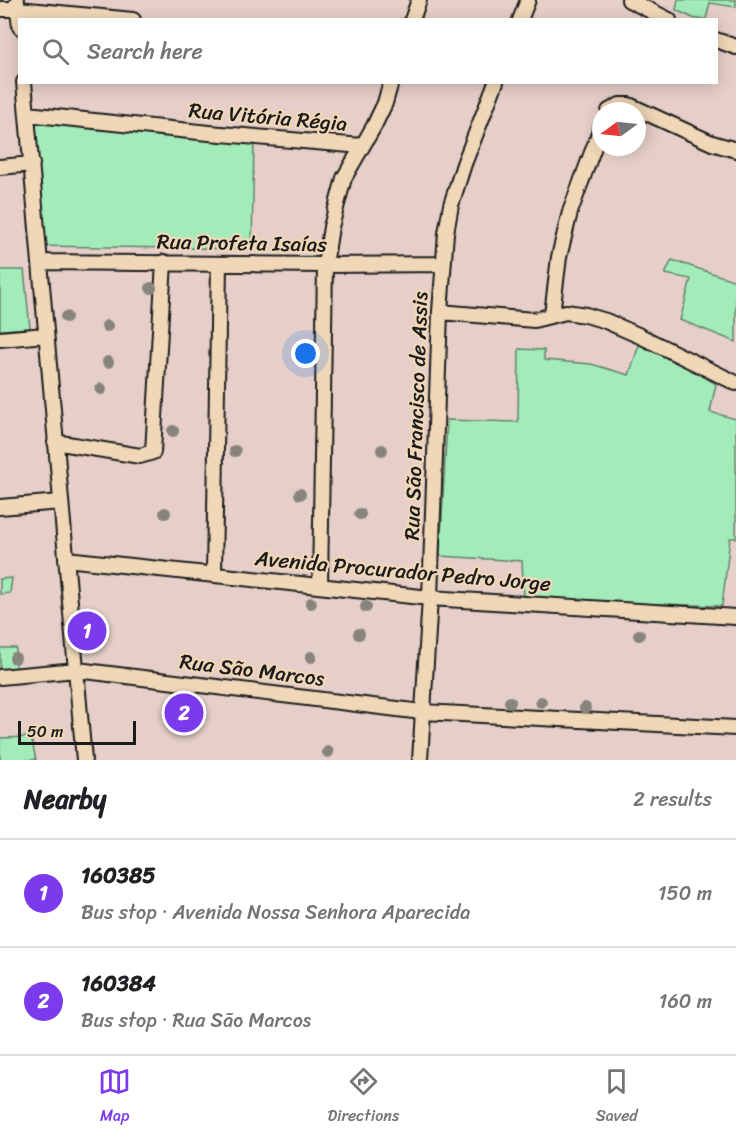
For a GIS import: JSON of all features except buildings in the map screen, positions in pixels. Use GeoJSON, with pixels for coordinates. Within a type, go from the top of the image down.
{"type":"FeatureCollection","features":[{"type":"Feature","properties":{"kind":"street"},"geometry":{"type":"LineString","coordinates":[[413,18],[419,0]]}},
{"type":"Feature","properties":{"kind":"street"},"geometry":{"type":"LineString","coordinates":[[521,18],[528,0]]}},
{"type":"Feature","properties":{"kind":"street"},"geometry":{"type":"LineString","coordinates":[[629,0],[665,18]]}},
{"type":"Feature","properties":{"kind":"street"},"geometry":{"type":"LineString","coordinates":[[0,9],[17,4],[118,18]]}},
{"type":"Feature","properties":{"kind":"street"},"geometry":{"type":"LineString","coordinates":[[718,40],[736,48]]}},
{"type":"Feature","properties":{"kind":"street"},"geometry":{"type":"LineString","coordinates":[[24,84],[84,760]]}},
{"type":"Feature","properties":{"kind":"street"},"geometry":{"type":"LineString","coordinates":[[320,586],[325,265],[331,227],[344,178],[384,104],[390,84]]}},
{"type":"Feature","properties":{"kind":"street","name":"Rua São Francisco de Assis"},"geometry":{"type":"LineString","coordinates":[[420,760],[430,598],[440,312],[446,233],[451,206],[464,164],[495,84]]}},
{"type":"Feature","properties":{"kind":"street"},"geometry":{"type":"LineString","coordinates":[[646,113],[712,142],[736,150]]}},
{"type":"Feature","properties":{"kind":"street","name":"Rua Vitória Régia"},"geometry":{"type":"LineString","coordinates":[[27,114],[362,146]]}},
{"type":"Feature","properties":{"kind":"street"},"geometry":{"type":"LineString","coordinates":[[552,314],[559,257],[570,212],[592,152]]}},
{"type":"Feature","properties":{"kind":"street"},"geometry":{"type":"LineString","coordinates":[[0,167],[32,164]]}},
{"type":"Feature","properties":{"kind":"street","name":"Rua Profeta Isaías"},"geometry":{"type":"LineString","coordinates":[[40,262],[443,264]]}},
{"type":"Feature","properties":{"kind":"street"},"geometry":{"type":"LineString","coordinates":[[56,442],[140,456],[153,452],[164,262]]}},
{"type":"Feature","properties":{"kind":"street"},"geometry":{"type":"LineString","coordinates":[[213,574],[219,264]]}},
{"type":"Feature","properties":{"kind":"street"},"geometry":{"type":"LineString","coordinates":[[440,312],[520,320],[534,320],[566,312],[606,321],[736,383]]}},
{"type":"Feature","properties":{"kind":"street"},"geometry":{"type":"LineString","coordinates":[[0,339],[46,335]]}},
{"type":"Feature","properties":{"kind":"street"},"geometry":{"type":"LineString","coordinates":[[0,507],[61,502]]}},
{"type":"Feature","properties":{"kind":"street","name":"Avenida Procurador Pedro Jorge"},"geometry":{"type":"LineString","coordinates":[[66,559],[430,598],[736,617]]}},
{"type":"Feature","properties":{"kind":"street","name":"Rua São Marcos"},"geometry":{"type":"LineString","coordinates":[[0,677],[77,670],[422,712],[736,728]]}},
{"type":"Feature","properties":{"kind":"green space"},"geometry":{"type":"Polygon","coordinates":[[[678,0],[736,0],[736,7],[710,3],[706,18],[693,18],[676,10],[678,0]]]}},
{"type":"Feature","properties":{"kind":"green space"},"geometry":{"type":"Polygon","coordinates":[[[25,114],[254,137],[252,249],[37,246],[25,114]]]}},
{"type":"Feature","properties":{"kind":"green space"},"geometry":{"type":"Polygon","coordinates":[[[672,260],[736,281],[736,342],[680,320],[691,279],[665,274],[672,260]]]}},
{"type":"Feature","properties":{"kind":"green space"},"geometry":{"type":"Polygon","coordinates":[[[0,270],[24,270],[30,328],[0,330],[0,270]]]}},
{"type":"Feature","properties":{"kind":"green space"},"geometry":{"type":"Polygon","coordinates":[[[640,342],[716,384],[710,412],[736,419],[736,538],[730,538],[722,606],[569,601],[524,597],[522,561],[440,556],[447,420],[518,422],[519,349],[544,350],[544,360],[591,364],[629,375],[640,342]]]}},
{"type":"Feature","properties":{"kind":"green space"},"geometry":{"type":"Polygon","coordinates":[[[12,578],[10,593],[0,594],[0,579],[12,578]]]}},
{"type":"Feature","properties":{"kind":"green space"},"geometry":{"type":"Polygon","coordinates":[[[0,648],[16,648],[16,668],[0,669],[0,648]]]}},
{"type":"Feature","properties":{"kind":"green space"},"geometry":{"type":"Polygon","coordinates":[[[31,737],[36,760],[0,760],[0,738],[31,737]]]}},
{"type":"Feature","properties":{"kind":"place","name":"160385"},"geometry":{"type":"Point","coordinates":[87,631]}},
{"type":"Feature","properties":{"kind":"place","name":"160384"},"geometry":{"type":"Point","coordinates":[184,713]}}]}
